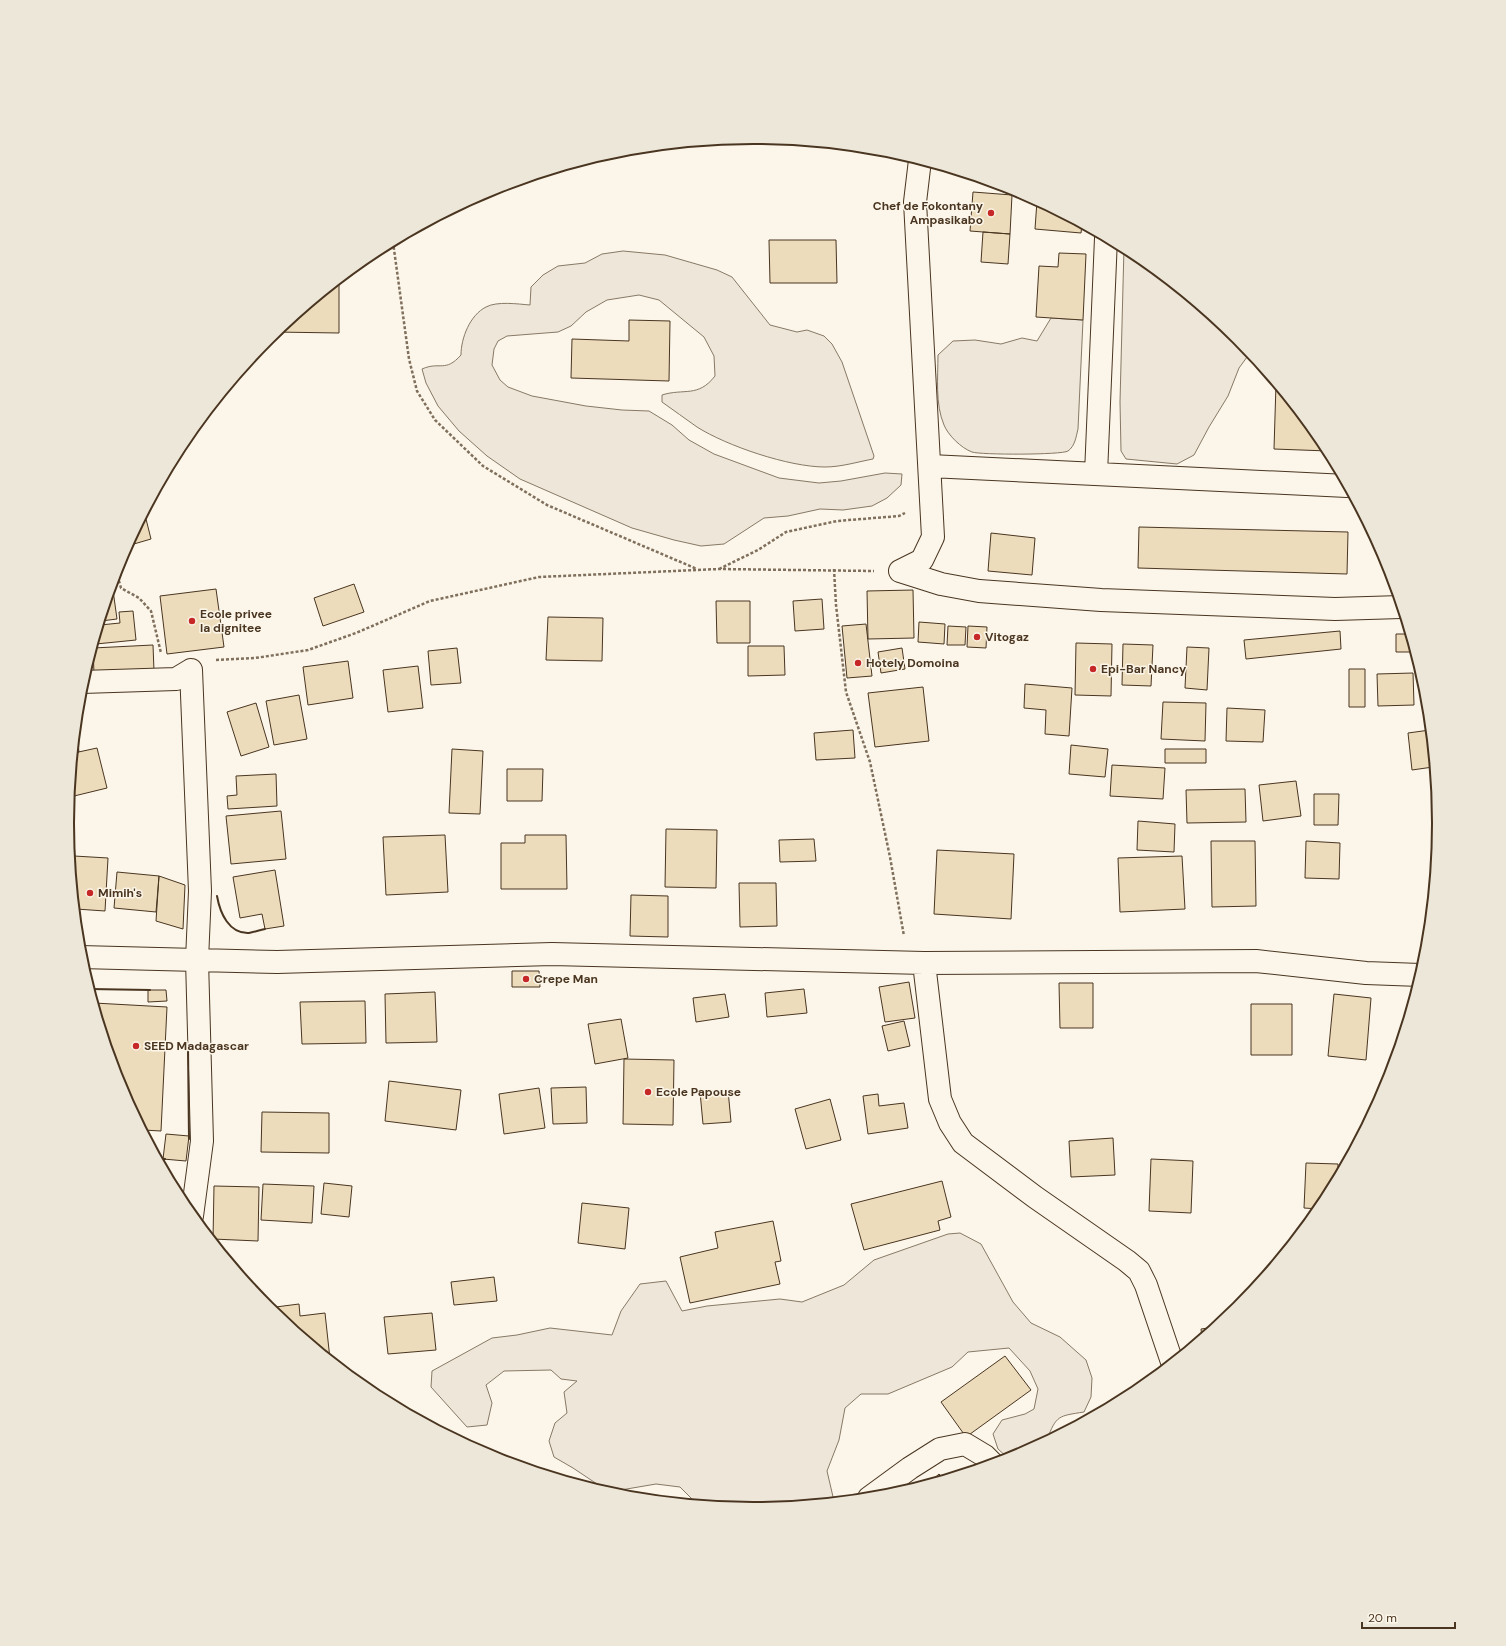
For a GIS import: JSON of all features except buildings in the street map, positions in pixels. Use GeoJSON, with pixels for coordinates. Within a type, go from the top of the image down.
{"type":"FeatureCollection","features":[{"type":"Feature","properties":{"kind":"street"},"geometry":{"type":"LineString","coordinates":[[900,572],[922,560],[933,537],[915,202],[919,165]]}},
{"type":"Feature","properties":{"kind":"street"},"geometry":{"type":"LineString","coordinates":[[1096,474],[1106,243]]}},
{"type":"Feature","properties":{"kind":"street"},"geometry":{"type":"LineString","coordinates":[[930,466],[1342,486]]}},
{"type":"Feature","properties":{"kind":"street"},"geometry":{"type":"LineString","coordinates":[[900,572],[941,584],[979,591],[1101,600],[1335,609],[1397,608]]}},
{"type":"Feature","properties":{"kind":"street"},"geometry":{"type":"LineString","coordinates":[[89,682],[176,679],[192,670],[200,891],[197,960],[202,1141],[193,1207]]}},
{"type":"Feature","properties":{"kind":"street"},"geometry":{"type":"LineString","coordinates":[[87,957],[277,962],[552,954],[916,962],[1256,961],[1366,973],[1415,975]]}},
{"type":"Feature","properties":{"kind":"street"},"geometry":{"type":"LineString","coordinates":[[916,962],[940,1099],[950,1123],[963,1143],[1035,1197],[1139,1271],[1146,1285],[1171,1358]]}},
{"type":"Feature","properties":{"kind":"street"},"geometry":{"type":"LineString","coordinates":[[880,1490],[940,1448],[965,1444],[989,1459]]}},
{"type":"Feature","properties":{"kind":"path"},"geometry":{"type":"LineString","coordinates":[[394,247],[409,359],[418,391],[435,420],[483,466],[547,505],[699,570]]}},
{"type":"Feature","properties":{"kind":"path"},"geometry":{"type":"LineString","coordinates":[[719,569],[758,550],[786,532],[837,521],[899,516],[920,505],[931,488]]}},
{"type":"Feature","properties":{"kind":"path"},"geometry":{"type":"LineString","coordinates":[[192,670],[217,659],[255,658],[308,650],[356,633],[430,602],[539,577],[719,569],[834,569],[900,572]]}},
{"type":"Feature","properties":{"kind":"path"},"geometry":{"type":"LineString","coordinates":[[834,569],[836,605],[846,692],[870,762],[890,857],[916,962]]}},
{"type":"Feature","properties":{"kind":"path"},"geometry":{"type":"LineString","coordinates":[[119,581],[121,588],[139,598],[151,611],[160,647],[164,680]]}},
{"type":"Feature","properties":{"kind":"shaded area"},"geometry":{"type":"Polygon","coordinates":[[[623,251],[665,255],[717,270],[732,277],[770,325],[797,332],[807,330],[824,336],[832,344],[842,362],[874,456],[873,459],[831,467],[810,466],[777,459],[741,448],[697,427],[662,402],[662,395],[697,390],[709,383],[715,376],[714,356],[704,337],[659,300],[639,295],[607,300],[586,312],[571,326],[558,332],[507,336],[498,341],[494,349],[492,365],[500,380],[508,387],[532,396],[586,406],[649,411],[672,425],[689,440],[714,454],[779,478],[819,483],[841,481],[885,473],[902,474],[901,485],[887,498],[872,506],[843,510],[820,509],[788,516],[764,518],[724,544],[701,546],[632,528],[520,479],[487,456],[459,431],[438,406],[426,383],[422,369],[451,364],[461,355],[461,348],[465,334],[471,321],[475,315],[486,307],[502,303],[530,305],[531,287],[543,275],[558,266],[585,263],[602,254],[623,251]]]}},
{"type":"Feature","properties":{"kind":"shaded area"},"geometry":{"type":"Polygon","coordinates":[[[1124,254],[1166,284],[1201,313],[1247,358],[1239,368],[1228,396],[1194,455],[1177,464],[1126,459],[1121,451],[1120,402],[1124,254]]]}},
{"type":"Feature","properties":{"kind":"shaded area"},"geometry":{"type":"Polygon","coordinates":[[[1051,318],[1083,320],[1078,429],[1072,447],[1068,451],[1062,452],[1021,454],[978,453],[964,448],[955,441],[949,433],[941,417],[938,399],[938,355],[953,341],[975,340],[1001,344],[1022,338],[1037,341],[1051,318]]]}},
{"type":"Feature","properties":{"kind":"shaded area"},"geometry":{"type":"Polygon","coordinates":[[[960,1233],[981,1244],[1013,1302],[1031,1323],[1060,1337],[1086,1360],[1092,1378],[1091,1397],[1084,1412],[1060,1418],[1056,1421],[1050,1433],[1003,1454],[998,1449],[993,1434],[1002,1420],[1025,1414],[1034,1409],[1038,1389],[1030,1371],[1009,1348],[968,1352],[952,1367],[888,1394],[861,1394],[845,1408],[839,1440],[827,1471],[833,1497],[797,1501],[709,1501],[692,1499],[680,1487],[656,1484],[624,1489],[596,1483],[554,1457],[549,1441],[555,1423],[567,1413],[564,1392],[577,1381],[561,1379],[551,1370],[504,1371],[486,1385],[492,1403],[487,1425],[467,1427],[431,1387],[432,1371],[492,1338],[517,1335],[550,1328],[612,1335],[621,1311],[640,1284],[666,1281],[682,1311],[707,1306],[780,1299],[802,1302],[844,1285],[874,1260],[948,1234],[960,1233]]]}},
{"type":"Feature","properties":{"kind":"wall"},"geometry":{"type":"LineString","coordinates":[[217,896],[223,915],[236,930],[249,933],[265,929]]}},
{"type":"Feature","properties":{"kind":"wall"},"geometry":{"type":"LineString","coordinates":[[95,989],[150,990]]}},
{"type":"Feature","properties":{"kind":"wall"},"geometry":{"type":"LineString","coordinates":[[188,1047],[189,1139]]}},
{"type":"Feature","properties":{"kind":"place","name":"Chef de Fokontany Ampasikabo"},"geometry":{"type":"Point","coordinates":[991,213]}},
{"type":"Feature","properties":{"kind":"place","name":"Ecole privee la dignitee"},"geometry":{"type":"Point","coordinates":[192,621]}},
{"type":"Feature","properties":{"kind":"place","name":"Vitogaz"},"geometry":{"type":"Point","coordinates":[977,637]}},
{"type":"Feature","properties":{"kind":"place","name":"Hotely Domoina"},"geometry":{"type":"Point","coordinates":[858,663]}},
{"type":"Feature","properties":{"kind":"place","name":"Epi-Bar Nancy"},"geometry":{"type":"Point","coordinates":[1093,669]}},
{"type":"Feature","properties":{"kind":"place","name":"Mimih's"},"geometry":{"type":"Point","coordinates":[90,893]}},
{"type":"Feature","properties":{"kind":"place","name":"Crepe Man"},"geometry":{"type":"Point","coordinates":[526,979]}},
{"type":"Feature","properties":{"kind":"place","name":"SEED Madagascar"},"geometry":{"type":"Point","coordinates":[136,1046]}},
{"type":"Feature","properties":{"kind":"place","name":"Ecole Papouse"},"geometry":{"type":"Point","coordinates":[648,1092]}}]}
